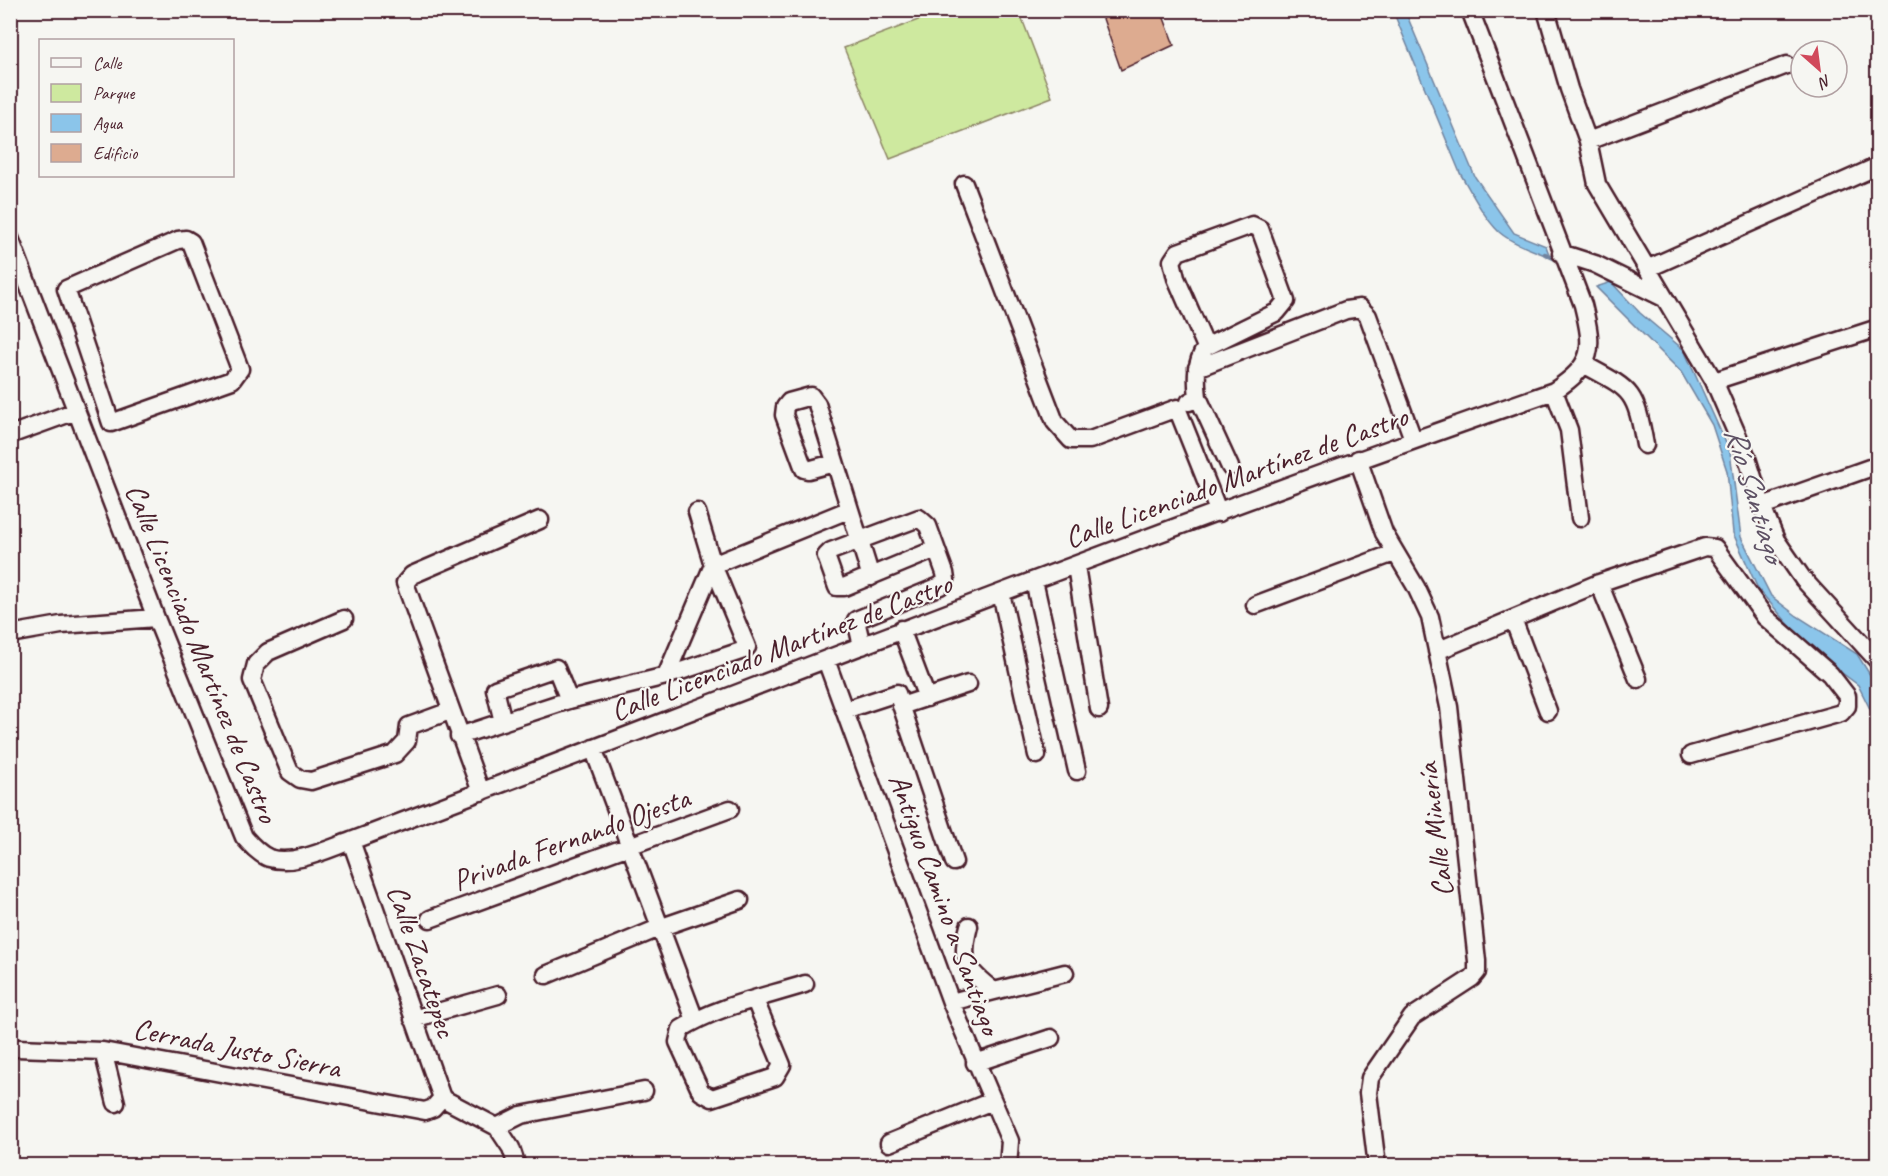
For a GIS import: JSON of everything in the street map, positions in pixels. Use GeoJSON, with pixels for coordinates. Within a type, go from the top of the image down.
{"type":"FeatureCollection","features":[{"type":"Feature","properties":{"kind":"street"},"geometry":{"type":"LineString","coordinates":[[1470,10],[1562,256],[1583,305],[1591,351],[1585,365],[1624,386],[1634,396],[1645,445]]}},
{"type":"Feature","properties":{"kind":"street"},"geometry":{"type":"LineString","coordinates":[[1546,10],[1569,89],[1588,141],[1604,200],[1649,268],[1664,298],[1714,381],[1746,455],[1761,506],[1776,540],[1803,579],[1878,661]]}},
{"type":"Feature","properties":{"kind":"street"},"geometry":{"type":"LineString","coordinates":[[1588,141],[1787,65]]}},
{"type":"Feature","properties":{"kind":"street"},"geometry":{"type":"LineString","coordinates":[[1649,268],[1878,166]]}},
{"type":"Feature","properties":{"kind":"street"},"geometry":{"type":"LineString","coordinates":[[964,184],[1055,422],[1071,440],[1090,440],[1177,408],[1198,397]]}},
{"type":"Feature","properties":{"kind":"street"},"geometry":{"type":"LineString","coordinates":[[1206,347],[1176,278],[1172,261],[1178,252],[1252,225],[1260,229],[1286,302],[1277,312],[1206,347],[1199,357],[1197,368],[1198,397],[1230,467]]}},
{"type":"Feature","properties":{"kind":"street"},"geometry":{"type":"LineString","coordinates":[[85,435],[111,423],[232,380],[237,376],[240,369],[191,242],[186,239],[167,244],[72,284],[66,289],[111,423]]}},
{"type":"Feature","properties":{"kind":"street","name":"Calle Licenciado Martínez de Castro"},"geometry":{"type":"LineString","coordinates":[[11,243],[156,618],[244,837],[259,852],[269,858],[284,860],[351,841],[826,660],[901,629],[1219,513],[1358,459],[1554,390],[1574,377],[1585,365]]}},
{"type":"Feature","properties":{"kind":"street"},"geometry":{"type":"LineString","coordinates":[[1562,256],[1595,264],[1664,298]]}},
{"type":"Feature","properties":{"kind":"street"},"geometry":{"type":"LineString","coordinates":[[1197,368],[1346,310],[1360,308],[1368,316],[1413,440]]}},
{"type":"Feature","properties":{"kind":"street"},"geometry":{"type":"LineString","coordinates":[[1714,381],[1878,328]]}},
{"type":"Feature","properties":{"kind":"street"},"geometry":{"type":"LineString","coordinates":[[1554,390],[1569,430],[1580,518]]}},
{"type":"Feature","properties":{"kind":"street"},"geometry":{"type":"LineString","coordinates":[[1177,408],[1219,513]]}},
{"type":"Feature","properties":{"kind":"street"},"geometry":{"type":"LineString","coordinates":[[10,435],[76,411]]}},
{"type":"Feature","properties":{"kind":"street","name":"Calle Minería"},"geometry":{"type":"LineString","coordinates":[[1358,459],[1394,553],[1421,597],[1430,617],[1449,707],[1477,972],[1413,1017],[1370,1078],[1368,1093],[1377,1166]]}},
{"type":"Feature","properties":{"kind":"street"},"geometry":{"type":"LineString","coordinates":[[834,463],[871,577]]}},
{"type":"Feature","properties":{"kind":"street"},"geometry":{"type":"LineString","coordinates":[[1761,506],[1878,465]]}},
{"type":"Feature","properties":{"kind":"street"},"geometry":{"type":"LineString","coordinates":[[666,676],[713,565],[848,510]]}},
{"type":"Feature","properties":{"kind":"street"},"geometry":{"type":"LineString","coordinates":[[459,736],[568,700],[666,676],[744,650],[747,647],[713,565],[697,512]]}},
{"type":"Feature","properties":{"kind":"street"},"geometry":{"type":"LineString","coordinates":[[862,646],[856,620],[940,586],[946,580],[936,549],[928,526],[919,518],[831,551],[826,556],[837,587],[844,587],[936,549]]}},
{"type":"Feature","properties":{"kind":"street"},"geometry":{"type":"LineString","coordinates":[[481,792],[405,583],[412,575],[540,520]]}},
{"type":"Feature","properties":{"kind":"street"},"geometry":{"type":"LineString","coordinates":[[1437,651],[1599,583],[1705,547],[1715,548],[1765,617],[1830,674],[1847,696],[1847,706],[1841,713],[1690,755]]}},
{"type":"Feature","properties":{"kind":"street"},"geometry":{"type":"LineString","coordinates":[[1255,604],[1394,553]]}},
{"type":"Feature","properties":{"kind":"street"},"geometry":{"type":"LineString","coordinates":[[1076,566],[1099,709]]}},
{"type":"Feature","properties":{"kind":"street"},"geometry":{"type":"LineString","coordinates":[[1034,581],[1077,771]]}},
{"type":"Feature","properties":{"kind":"street"},"geometry":{"type":"LineString","coordinates":[[1599,583],[1638,679]]}},
{"type":"Feature","properties":{"kind":"street"},"geometry":{"type":"LineString","coordinates":[[1001,593],[1037,755]]}},
{"type":"Feature","properties":{"kind":"street"},"geometry":{"type":"LineString","coordinates":[[10,634],[62,625],[156,618]]}},
{"type":"Feature","properties":{"kind":"street"},"geometry":{"type":"LineString","coordinates":[[1513,619],[1548,711]]}},
{"type":"Feature","properties":{"kind":"street"},"geometry":{"type":"LineString","coordinates":[[344,620],[268,652],[256,664],[252,680],[290,772],[300,779],[311,781],[395,754],[407,741],[410,726],[450,711]]}},
{"type":"Feature","properties":{"kind":"street"},"geometry":{"type":"LineString","coordinates":[[901,629],[927,698]]}},
{"type":"Feature","properties":{"kind":"street","name":"Antiguo Camino a Santiago"},"geometry":{"type":"LineString","coordinates":[[826,660],[951,1002],[1010,1141],[1008,1166]]}},
{"type":"Feature","properties":{"kind":"street"},"geometry":{"type":"LineString","coordinates":[[502,722],[495,689],[537,674],[556,668],[568,700]]}},
{"type":"Feature","properties":{"kind":"street"},"geometry":{"type":"LineString","coordinates":[[901,706],[968,684]]}},
{"type":"Feature","properties":{"kind":"street"},"geometry":{"type":"LineString","coordinates":[[845,710],[897,693],[954,862]]}},
{"type":"Feature","properties":{"kind":"street"},"geometry":{"type":"LineString","coordinates":[[593,748],[628,847],[695,1020]]}},
{"type":"Feature","properties":{"kind":"street","name":"Privada Fernando Ojesta"},"geometry":{"type":"LineString","coordinates":[[430,919],[730,809]]}},
{"type":"Feature","properties":{"kind":"street","name":"Calle Zacatepec"},"geometry":{"type":"LineString","coordinates":[[351,841],[442,1098]]}},
{"type":"Feature","properties":{"kind":"street"},"geometry":{"type":"LineString","coordinates":[[546,975],[659,928],[740,900]]}},
{"type":"Feature","properties":{"kind":"street"},"geometry":{"type":"LineString","coordinates":[[969,926],[963,950],[966,964],[976,977],[994,991]]}},
{"type":"Feature","properties":{"kind":"street"},"geometry":{"type":"LineString","coordinates":[[951,1002],[1065,973]]}},
{"type":"Feature","properties":{"kind":"street"},"geometry":{"type":"LineString","coordinates":[[755,1000],[782,1065],[781,1072],[765,1080],[712,1098],[706,1097],[701,1092],[678,1036],[681,1029],[695,1020],[755,1000],[805,984]]}},
{"type":"Feature","properties":{"kind":"street"},"geometry":{"type":"LineString","coordinates":[[413,1018],[498,995]]}},
{"type":"Feature","properties":{"kind":"street"},"geometry":{"type":"LineString","coordinates":[[975,1063],[1052,1038]]}},
{"type":"Feature","properties":{"kind":"street","name":"Cerrada Justo Sierra"},"geometry":{"type":"LineString","coordinates":[[16,1048],[103,1051],[425,1111],[433,1108],[442,1098]]}},
{"type":"Feature","properties":{"kind":"street"},"geometry":{"type":"LineString","coordinates":[[103,1051],[116,1103]]}},
{"type":"Feature","properties":{"kind":"street"},"geometry":{"type":"LineString","coordinates":[[497,1127],[521,1115],[645,1091]]}},
{"type":"Feature","properties":{"kind":"street"},"geometry":{"type":"LineString","coordinates":[[442,1098],[497,1127],[511,1148],[517,1166]]}},
{"type":"Feature","properties":{"kind":"street"},"geometry":{"type":"LineString","coordinates":[[889,1143],[992,1101]]}},
{"type":"Feature","properties":{"kind":"green space"},"geometry":{"type":"Polygon","coordinates":[[[942,11],[1019,11],[1052,97],[890,159],[844,48],[942,11]]]}},
{"type":"Feature","properties":{"kind":"water"},"geometry":{"type":"Polygon","coordinates":[[[1393,11],[1405,11],[1475,177],[1514,233],[1546,246],[1550,257],[1510,240],[1493,226],[1483,211],[1460,173],[1393,11]]]}},
{"type":"Feature","properties":{"kind":"water"},"geometry":{"type":"Polygon","coordinates":[[[1611,282],[1640,313],[1684,350],[1730,452],[1741,537],[1771,596],[1797,616],[1857,654],[1877,686],[1877,723],[1858,685],[1810,649],[1758,589],[1733,533],[1727,471],[1712,425],[1681,372],[1596,287],[1611,282]]]}},
{"type":"Feature","properties":{"kind":"building"},"geometry":{"type":"Polygon","coordinates":[[[1100,10],[1161,10],[1174,45],[1121,70],[1100,10]]]}},
{"type":"Feature","properties":{"kind":"waterway","name":"Río Santiago"},"geometry":{"type":"LineString","coordinates":[[1545,254],[1562,262]]}}]}
